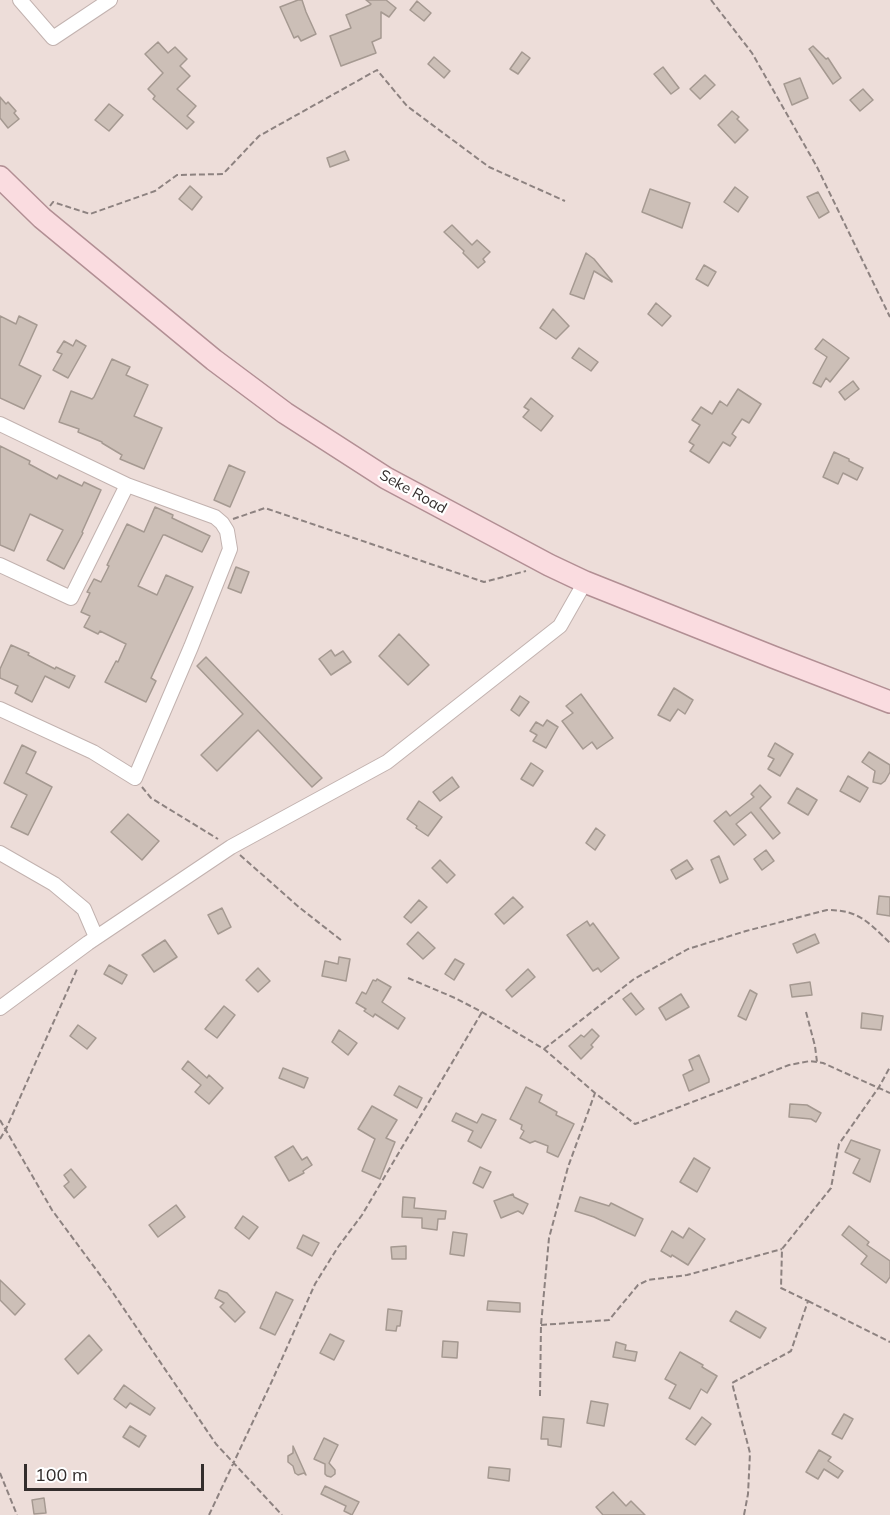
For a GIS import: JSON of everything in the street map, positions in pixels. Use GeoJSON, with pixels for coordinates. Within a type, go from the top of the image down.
{"type":"FeatureCollection","features":[{"type":"Feature","properties":{"kind":"main road","name":"Seke Road"},"geometry":{"type":"LineString","coordinates":[[0,177],[42,218],[214,360],[285,413],[386,478],[585,582],[890,702]]}},
{"type":"Feature","properties":{"kind":"street"},"geometry":{"type":"LineString","coordinates":[[20,0],[53,38],[110,0]]}},
{"type":"Feature","properties":{"kind":"street"},"geometry":{"type":"LineString","coordinates":[[0,424],[127,485],[214,517],[227,531],[230,549],[135,778],[93,752],[0,709]]}},
{"type":"Feature","properties":{"kind":"street"},"geometry":{"type":"LineString","coordinates":[[0,565],[71,598],[127,485]]}},
{"type":"Feature","properties":{"kind":"street"},"geometry":{"type":"LineString","coordinates":[[0,1008],[92,940],[231,848],[387,762],[560,626],[585,582]]}},
{"type":"Feature","properties":{"kind":"street"},"geometry":{"type":"LineString","coordinates":[[0,853],[54,884],[84,909],[92,940]]}},
{"type":"Feature","properties":{"kind":"path"},"geometry":{"type":"LineString","coordinates":[[711,0],[752,53],[817,167],[890,317]]}},
{"type":"Feature","properties":{"kind":"path"},"geometry":{"type":"LineString","coordinates":[[42,218],[52,202],[90,214],[155,191],[177,175],[223,174],[259,136],[377,70],[407,106],[489,166],[565,201]]}},
{"type":"Feature","properties":{"kind":"path"},"geometry":{"type":"LineString","coordinates":[[887,311],[890,308]]}},
{"type":"Feature","properties":{"kind":"path"},"geometry":{"type":"LineString","coordinates":[[222,523],[265,508],[484,582],[549,565]]}},
{"type":"Feature","properties":{"kind":"path"},"geometry":{"type":"LineString","coordinates":[[544,1049],[634,979],[669,958],[708,942],[827,910],[836,910],[862,917],[890,943]]}},
{"type":"Feature","properties":{"kind":"path"},"geometry":{"type":"LineString","coordinates":[[0,1139],[92,940]]}},
{"type":"Feature","properties":{"kind":"path"},"geometry":{"type":"LineString","coordinates":[[408,978],[482,1012],[544,1049],[635,1124],[789,1065],[810,1061],[823,1063],[890,1093]]}},
{"type":"Feature","properties":{"kind":"path"},"geometry":{"type":"LineString","coordinates":[[209,1515],[315,1284],[338,1247],[362,1215],[482,1012]]}},
{"type":"Feature","properties":{"kind":"path"},"geometry":{"type":"LineString","coordinates":[[806,1012],[817,1062]]}},
{"type":"Feature","properties":{"kind":"path"},"geometry":{"type":"LineString","coordinates":[[541,1325],[609,1320],[638,1285],[648,1280],[687,1275],[782,1249],[831,1188],[839,1144],[879,1087],[890,1066]]}},
{"type":"Feature","properties":{"kind":"path"},"geometry":{"type":"LineString","coordinates":[[540,1396],[541,1325],[549,1238],[568,1167],[595,1093]]}},
{"type":"Feature","properties":{"kind":"path"},"geometry":{"type":"LineString","coordinates":[[0,1120],[52,1210],[216,1444],[282,1515]]}},
{"type":"Feature","properties":{"kind":"path"},"geometry":{"type":"LineString","coordinates":[[782,1249],[781,1288],[890,1342]]}},
{"type":"Feature","properties":{"kind":"path"},"geometry":{"type":"LineString","coordinates":[[744,1515],[748,1494],[750,1454],[732,1383],[791,1351],[808,1301]]}},
{"type":"Feature","properties":{"kind":"path"},"geometry":{"type":"LineString","coordinates":[[0,1473],[17,1515]]}},
{"type":"Feature","properties":{"kind":"building"},"geometry":{"type":"Polygon","coordinates":[[[302,0],[316,34],[301,41],[298,36],[294,38],[280,7],[302,0]]]}},
{"type":"Feature","properties":{"kind":"building"},"geometry":{"type":"Polygon","coordinates":[[[366,0],[386,0],[396,8],[389,17],[381,12],[381,38],[372,42],[376,53],[341,66],[330,36],[351,28],[346,15],[371,4],[366,0]]]}},
{"type":"Feature","properties":{"kind":"building"},"geometry":{"type":"Polygon","coordinates":[[[417,1],[431,13],[424,21],[410,10],[417,1]]]}},
{"type":"Feature","properties":{"kind":"building"},"geometry":{"type":"Polygon","coordinates":[[[158,42],[168,53],[175,47],[187,59],[180,66],[190,76],[177,89],[196,106],[187,116],[194,122],[187,129],[153,99],[155,96],[148,89],[163,73],[145,54],[158,42]]]}},
{"type":"Feature","properties":{"kind":"building"},"geometry":{"type":"Polygon","coordinates":[[[813,46],[826,59],[828,58],[841,78],[833,84],[809,49],[813,46]]]}},
{"type":"Feature","properties":{"kind":"building"},"geometry":{"type":"Polygon","coordinates":[[[522,52],[530,58],[518,74],[510,69],[522,52]]]}},
{"type":"Feature","properties":{"kind":"building"},"geometry":{"type":"Polygon","coordinates":[[[434,57],[450,71],[444,78],[428,64],[434,57]]]}},
{"type":"Feature","properties":{"kind":"building"},"geometry":{"type":"Polygon","coordinates":[[[663,67],[679,88],[671,94],[654,74],[663,67]]]}},
{"type":"Feature","properties":{"kind":"building"},"geometry":{"type":"Polygon","coordinates":[[[705,75],[715,85],[700,99],[690,89],[705,75]]]}},
{"type":"Feature","properties":{"kind":"building"},"geometry":{"type":"Polygon","coordinates":[[[800,78],[808,98],[792,105],[784,84],[800,78]]]}},
{"type":"Feature","properties":{"kind":"building"},"geometry":{"type":"Polygon","coordinates":[[[863,89],[873,100],[860,111],[850,100],[863,89]]]}},
{"type":"Feature","properties":{"kind":"building"},"geometry":{"type":"Polygon","coordinates":[[[0,97],[16,111],[14,113],[19,119],[8,128],[0,118],[0,97]]]}},
{"type":"Feature","properties":{"kind":"building"},"geometry":{"type":"Polygon","coordinates":[[[109,104],[123,115],[109,131],[95,120],[109,104]]]}},
{"type":"Feature","properties":{"kind":"building"},"geometry":{"type":"Polygon","coordinates":[[[732,111],[748,130],[735,143],[718,125],[732,111]]]}},
{"type":"Feature","properties":{"kind":"building"},"geometry":{"type":"Polygon","coordinates":[[[345,151],[349,160],[330,167],[327,158],[345,151]]]}},
{"type":"Feature","properties":{"kind":"building"},"geometry":{"type":"Polygon","coordinates":[[[190,186],[202,197],[192,210],[179,199],[190,186]]]}},
{"type":"Feature","properties":{"kind":"building"},"geometry":{"type":"Polygon","coordinates":[[[735,187],[748,197],[738,212],[724,202],[735,187]]]}},
{"type":"Feature","properties":{"kind":"building"},"geometry":{"type":"Polygon","coordinates":[[[650,189],[690,203],[682,228],[642,212],[650,189]]]}},
{"type":"Feature","properties":{"kind":"building"},"geometry":{"type":"Polygon","coordinates":[[[818,192],[829,212],[819,218],[807,197],[818,192]]]}},
{"type":"Feature","properties":{"kind":"building"},"geometry":{"type":"Polygon","coordinates":[[[452,225],[472,245],[477,240],[490,252],[483,259],[485,262],[478,268],[444,232],[452,225]]]}},
{"type":"Feature","properties":{"kind":"building"},"geometry":{"type":"Polygon","coordinates":[[[586,253],[594,259],[612,282],[594,271],[584,299],[570,294],[586,253]]]}},
{"type":"Feature","properties":{"kind":"building"},"geometry":{"type":"Polygon","coordinates":[[[704,265],[716,272],[708,286],[696,279],[704,265]]]}},
{"type":"Feature","properties":{"kind":"building"},"geometry":{"type":"Polygon","coordinates":[[[656,303],[671,316],[662,326],[648,314],[656,303]]]}},
{"type":"Feature","properties":{"kind":"building"},"geometry":{"type":"Polygon","coordinates":[[[553,309],[569,326],[556,339],[540,328],[553,309]]]}},
{"type":"Feature","properties":{"kind":"building"},"geometry":{"type":"Polygon","coordinates":[[[0,316],[16,324],[19,316],[37,325],[19,365],[41,376],[24,409],[0,398],[0,316]]]}},
{"type":"Feature","properties":{"kind":"building"},"geometry":{"type":"Polygon","coordinates":[[[823,339],[849,358],[830,382],[826,378],[821,387],[813,383],[827,357],[815,349],[823,339]]]}},
{"type":"Feature","properties":{"kind":"building"},"geometry":{"type":"Polygon","coordinates":[[[76,340],[86,346],[68,378],[53,370],[62,354],[57,352],[64,341],[73,346],[76,340]]]}},
{"type":"Feature","properties":{"kind":"building"},"geometry":{"type":"Polygon","coordinates":[[[579,348],[598,362],[591,371],[572,358],[579,348]]]}},
{"type":"Feature","properties":{"kind":"building"},"geometry":{"type":"Polygon","coordinates":[[[112,359],[130,367],[126,375],[148,385],[134,416],[162,428],[144,469],[120,459],[122,455],[102,442],[78,432],[79,429],[59,422],[71,391],[92,399],[112,359]]]}},
{"type":"Feature","properties":{"kind":"building"},"geometry":{"type":"Polygon","coordinates":[[[853,381],[859,389],[845,400],[839,392],[853,381]]]}},
{"type":"Feature","properties":{"kind":"building"},"geometry":{"type":"Polygon","coordinates":[[[738,389],[761,404],[749,423],[742,419],[732,434],[736,437],[730,446],[723,442],[709,463],[690,451],[694,445],[689,442],[700,425],[692,420],[701,407],[712,414],[720,401],[727,406],[738,389]]]}},
{"type":"Feature","properties":{"kind":"building"},"geometry":{"type":"Polygon","coordinates":[[[531,398],[553,416],[541,431],[523,417],[529,410],[524,407],[531,398]]]}},
{"type":"Feature","properties":{"kind":"building"},"geometry":{"type":"Polygon","coordinates":[[[0,446],[30,461],[29,464],[57,479],[59,475],[82,486],[84,482],[101,490],[83,533],[64,569],[47,560],[63,530],[30,514],[14,551],[0,545],[0,446]]]}},
{"type":"Feature","properties":{"kind":"building"},"geometry":{"type":"Polygon","coordinates":[[[834,452],[863,468],[857,480],[843,473],[838,484],[823,477],[834,452]]]}},
{"type":"Feature","properties":{"kind":"building"},"geometry":{"type":"Polygon","coordinates":[[[229,465],[245,472],[230,507],[214,500],[229,465]]]}},
{"type":"Feature","properties":{"kind":"building"},"geometry":{"type":"Polygon","coordinates":[[[155,507],[173,515],[172,518],[210,536],[202,552],[163,535],[138,586],[157,595],[166,575],[193,587],[151,678],[156,681],[146,702],[105,682],[126,644],[100,631],[98,634],[84,627],[90,616],[81,612],[90,593],[87,592],[94,579],[101,582],[127,524],[144,532],[155,507]]]}},
{"type":"Feature","properties":{"kind":"building"},"geometry":{"type":"Polygon","coordinates":[[[236,567],[249,572],[241,593],[228,588],[236,567]]]}},
{"type":"Feature","properties":{"kind":"building"},"geometry":{"type":"Polygon","coordinates":[[[399,634],[429,665],[408,685],[379,656],[399,634]]]}},
{"type":"Feature","properties":{"kind":"building"},"geometry":{"type":"Polygon","coordinates":[[[11,645],[55,669],[56,667],[75,676],[69,688],[45,676],[32,702],[15,693],[18,686],[0,678],[0,669],[11,645]]]}},
{"type":"Feature","properties":{"kind":"building"},"geometry":{"type":"Polygon","coordinates":[[[331,650],[335,656],[343,651],[351,662],[331,675],[319,659],[331,650]]]}},
{"type":"Feature","properties":{"kind":"building"},"geometry":{"type":"Polygon","coordinates":[[[206,657],[322,778],[312,787],[258,730],[217,771],[201,755],[243,714],[197,666],[206,657]]]}},
{"type":"Feature","properties":{"kind":"building"},"geometry":{"type":"Polygon","coordinates":[[[674,688],[693,700],[685,714],[678,709],[670,721],[658,715],[674,688]]]}},
{"type":"Feature","properties":{"kind":"building"},"geometry":{"type":"Polygon","coordinates":[[[581,694],[613,738],[597,749],[592,742],[583,749],[562,721],[573,713],[566,706],[581,694]]]}},
{"type":"Feature","properties":{"kind":"building"},"geometry":{"type":"Polygon","coordinates":[[[520,696],[529,702],[519,716],[511,710],[520,696]]]}},
{"type":"Feature","properties":{"kind":"building"},"geometry":{"type":"Polygon","coordinates":[[[547,720],[558,727],[546,748],[533,741],[537,735],[530,731],[536,722],[543,726],[547,720]]]}},
{"type":"Feature","properties":{"kind":"building"},"geometry":{"type":"Polygon","coordinates":[[[775,743],[793,754],[780,776],[768,769],[774,759],[768,756],[775,743]]]}},
{"type":"Feature","properties":{"kind":"building"},"geometry":{"type":"Polygon","coordinates":[[[22,745],[36,752],[26,773],[52,787],[28,835],[11,827],[27,795],[4,783],[22,745]]]}},
{"type":"Feature","properties":{"kind":"building"},"geometry":{"type":"Polygon","coordinates":[[[869,752],[890,765],[890,772],[881,784],[873,782],[875,771],[862,762],[869,752]]]}},
{"type":"Feature","properties":{"kind":"building"},"geometry":{"type":"Polygon","coordinates":[[[531,763],[543,771],[533,786],[521,779],[531,763]]]}},
{"type":"Feature","properties":{"kind":"building"},"geometry":{"type":"Polygon","coordinates":[[[848,776],[868,788],[860,802],[840,791],[848,776]]]}},
{"type":"Feature","properties":{"kind":"building"},"geometry":{"type":"Polygon","coordinates":[[[452,777],[459,787],[440,801],[433,792],[452,777]]]}},
{"type":"Feature","properties":{"kind":"building"},"geometry":{"type":"Polygon","coordinates":[[[760,785],[771,797],[760,808],[780,833],[773,839],[751,812],[736,824],[746,835],[734,845],[714,821],[726,811],[730,816],[754,797],[751,794],[760,785]]]}},
{"type":"Feature","properties":{"kind":"building"},"geometry":{"type":"Polygon","coordinates":[[[797,788],[817,800],[808,815],[788,803],[797,788]]]}},
{"type":"Feature","properties":{"kind":"building"},"geometry":{"type":"Polygon","coordinates":[[[419,801],[442,817],[428,836],[407,819],[419,801]]]}},
{"type":"Feature","properties":{"kind":"building"},"geometry":{"type":"Polygon","coordinates":[[[128,814],[159,841],[142,860],[111,832],[128,814]]]}},
{"type":"Feature","properties":{"kind":"building"},"geometry":{"type":"Polygon","coordinates":[[[596,828],[605,835],[595,850],[586,843],[596,828]]]}},
{"type":"Feature","properties":{"kind":"building"},"geometry":{"type":"Polygon","coordinates":[[[766,850],[774,861],[762,870],[754,859],[766,850]]]}},
{"type":"Feature","properties":{"kind":"building"},"geometry":{"type":"Polygon","coordinates":[[[719,856],[728,879],[720,883],[711,860],[719,856]]]}},
{"type":"Feature","properties":{"kind":"building"},"geometry":{"type":"Polygon","coordinates":[[[440,860],[455,875],[447,883],[432,868],[440,860]]]}},
{"type":"Feature","properties":{"kind":"building"},"geometry":{"type":"Polygon","coordinates":[[[687,860],[693,869],[676,879],[671,870],[687,860]]]}},
{"type":"Feature","properties":{"kind":"building"},"geometry":{"type":"Polygon","coordinates":[[[879,896],[890,897],[890,916],[877,914],[879,896]]]}},
{"type":"Feature","properties":{"kind":"building"},"geometry":{"type":"Polygon","coordinates":[[[513,897],[523,907],[504,924],[495,914],[513,897]]]}},
{"type":"Feature","properties":{"kind":"building"},"geometry":{"type":"Polygon","coordinates":[[[419,900],[427,907],[411,923],[404,917],[419,900]]]}},
{"type":"Feature","properties":{"kind":"building"},"geometry":{"type":"Polygon","coordinates":[[[222,908],[231,927],[218,934],[208,915],[222,908]]]}},
{"type":"Feature","properties":{"kind":"building"},"geometry":{"type":"Polygon","coordinates":[[[587,921],[590,926],[593,923],[619,958],[601,972],[598,968],[593,971],[567,935],[587,921]]]}},
{"type":"Feature","properties":{"kind":"building"},"geometry":{"type":"Polygon","coordinates":[[[418,932],[435,948],[423,959],[407,944],[418,932]]]}},
{"type":"Feature","properties":{"kind":"building"},"geometry":{"type":"Polygon","coordinates":[[[815,934],[819,943],[797,953],[793,944],[815,934]]]}},
{"type":"Feature","properties":{"kind":"building"},"geometry":{"type":"Polygon","coordinates":[[[165,940],[177,957],[154,972],[142,955],[165,940]]]}},
{"type":"Feature","properties":{"kind":"building"},"geometry":{"type":"Polygon","coordinates":[[[339,957],[350,959],[346,981],[322,976],[325,961],[338,964],[339,957]]]}},
{"type":"Feature","properties":{"kind":"building"},"geometry":{"type":"Polygon","coordinates":[[[455,959],[464,964],[454,980],[445,974],[455,959]]]}},
{"type":"Feature","properties":{"kind":"building"},"geometry":{"type":"Polygon","coordinates":[[[109,965],[127,975],[122,984],[104,974],[109,965]]]}},
{"type":"Feature","properties":{"kind":"building"},"geometry":{"type":"Polygon","coordinates":[[[258,968],[270,981],[258,992],[246,980],[258,968]]]}},
{"type":"Feature","properties":{"kind":"building"},"geometry":{"type":"Polygon","coordinates":[[[528,969],[535,977],[512,997],[506,990],[528,969]]]}},
{"type":"Feature","properties":{"kind":"building"},"geometry":{"type":"Polygon","coordinates":[[[377,979],[391,987],[382,1002],[405,1018],[398,1029],[375,1014],[373,1017],[356,1003],[362,992],[366,994],[373,980],[377,979]]]}},
{"type":"Feature","properties":{"kind":"building"},"geometry":{"type":"Polygon","coordinates":[[[810,982],[812,995],[792,997],[790,985],[810,982]]]}},
{"type":"Feature","properties":{"kind":"building"},"geometry":{"type":"Polygon","coordinates":[[[750,990],[757,994],[746,1020],[738,1016],[750,990]]]}},
{"type":"Feature","properties":{"kind":"building"},"geometry":{"type":"Polygon","coordinates":[[[631,993],[644,1009],[636,1015],[623,999],[631,993]]]}},
{"type":"Feature","properties":{"kind":"building"},"geometry":{"type":"Polygon","coordinates":[[[681,994],[689,1007],[666,1020],[659,1008],[681,994]]]}},
{"type":"Feature","properties":{"kind":"building"},"geometry":{"type":"Polygon","coordinates":[[[224,1006],[235,1015],[217,1038],[205,1029],[224,1006]]]}},
{"type":"Feature","properties":{"kind":"building"},"geometry":{"type":"Polygon","coordinates":[[[862,1013],[883,1016],[881,1030],[861,1028],[862,1013]]]}},
{"type":"Feature","properties":{"kind":"building"},"geometry":{"type":"Polygon","coordinates":[[[78,1025],[96,1038],[87,1049],[70,1036],[78,1025]]]}},
{"type":"Feature","properties":{"kind":"building"},"geometry":{"type":"Polygon","coordinates":[[[592,1029],[599,1036],[591,1045],[593,1047],[581,1059],[569,1046],[592,1029]]]}},
{"type":"Feature","properties":{"kind":"building"},"geometry":{"type":"Polygon","coordinates":[[[339,1030],[357,1043],[348,1055],[332,1042],[339,1030]]]}},
{"type":"Feature","properties":{"kind":"building"},"geometry":{"type":"Polygon","coordinates":[[[699,1055],[709,1082],[689,1091],[683,1075],[693,1070],[689,1060],[699,1055]]]}},
{"type":"Feature","properties":{"kind":"building"},"geometry":{"type":"Polygon","coordinates":[[[188,1061],[207,1078],[209,1075],[223,1088],[209,1104],[195,1092],[201,1085],[182,1069],[188,1061]]]}},
{"type":"Feature","properties":{"kind":"building"},"geometry":{"type":"Polygon","coordinates":[[[283,1068],[308,1078],[304,1088],[279,1078],[283,1068]]]}},
{"type":"Feature","properties":{"kind":"building"},"geometry":{"type":"Polygon","coordinates":[[[399,1086],[422,1098],[417,1108],[394,1095],[399,1086]]]}},
{"type":"Feature","properties":{"kind":"building"},"geometry":{"type":"Polygon","coordinates":[[[526,1087],[542,1095],[539,1102],[557,1112],[556,1115],[574,1124],[558,1157],[547,1152],[548,1146],[535,1141],[530,1143],[520,1138],[524,1131],[521,1129],[522,1125],[510,1119],[526,1087]]]}},
{"type":"Feature","properties":{"kind":"building"},"geometry":{"type":"Polygon","coordinates":[[[790,1104],[807,1105],[821,1113],[816,1122],[811,1119],[789,1117],[790,1104]]]}},
{"type":"Feature","properties":{"kind":"building"},"geometry":{"type":"Polygon","coordinates":[[[372,1106],[397,1120],[386,1138],[395,1142],[380,1179],[362,1171],[375,1139],[358,1129],[372,1106]]]}},
{"type":"Feature","properties":{"kind":"building"},"geometry":{"type":"Polygon","coordinates":[[[456,1113],[477,1123],[482,1114],[496,1120],[481,1148],[468,1141],[473,1131],[452,1121],[456,1113]]]}},
{"type":"Feature","properties":{"kind":"building"},"geometry":{"type":"Polygon","coordinates":[[[851,1140],[880,1150],[870,1182],[853,1173],[860,1159],[845,1152],[851,1140]]]}},
{"type":"Feature","properties":{"kind":"building"},"geometry":{"type":"Polygon","coordinates":[[[293,1146],[302,1160],[307,1157],[312,1165],[303,1171],[304,1173],[289,1181],[275,1157],[293,1146]]]}},
{"type":"Feature","properties":{"kind":"building"},"geometry":{"type":"Polygon","coordinates":[[[694,1158],[710,1168],[697,1192],[680,1182],[694,1158]]]}},
{"type":"Feature","properties":{"kind":"building"},"geometry":{"type":"Polygon","coordinates":[[[480,1167],[491,1172],[483,1188],[473,1183],[480,1167]]]}},
{"type":"Feature","properties":{"kind":"building"},"geometry":{"type":"Polygon","coordinates":[[[71,1169],[86,1187],[74,1198],[64,1186],[69,1182],[64,1175],[71,1169]]]}},
{"type":"Feature","properties":{"kind":"building"},"geometry":{"type":"Polygon","coordinates":[[[513,1194],[514,1197],[528,1204],[523,1214],[518,1211],[501,1218],[494,1201],[513,1194]]]}},
{"type":"Feature","properties":{"kind":"building"},"geometry":{"type":"Polygon","coordinates":[[[403,1197],[415,1198],[414,1208],[446,1211],[445,1219],[438,1219],[437,1230],[422,1228],[422,1218],[402,1217],[403,1197]]]}},
{"type":"Feature","properties":{"kind":"building"},"geometry":{"type":"Polygon","coordinates":[[[580,1197],[609,1206],[611,1203],[643,1219],[635,1236],[575,1211],[580,1197]]]}},
{"type":"Feature","properties":{"kind":"building"},"geometry":{"type":"Polygon","coordinates":[[[176,1205],[185,1217],[158,1237],[149,1225],[176,1205]]]}},
{"type":"Feature","properties":{"kind":"building"},"geometry":{"type":"Polygon","coordinates":[[[243,1216],[258,1227],[249,1239],[235,1228],[243,1216]]]}},
{"type":"Feature","properties":{"kind":"building"},"geometry":{"type":"Polygon","coordinates":[[[849,1226],[869,1242],[867,1245],[890,1261],[890,1277],[886,1283],[861,1264],[867,1256],[842,1235],[849,1226]]]}},
{"type":"Feature","properties":{"kind":"building"},"geometry":{"type":"Polygon","coordinates":[[[689,1228],[705,1239],[688,1265],[661,1251],[672,1231],[683,1238],[689,1228]]]}},
{"type":"Feature","properties":{"kind":"building"},"geometry":{"type":"Polygon","coordinates":[[[453,1232],[467,1234],[464,1256],[450,1254],[453,1232]]]}},
{"type":"Feature","properties":{"kind":"building"},"geometry":{"type":"Polygon","coordinates":[[[303,1235],[319,1243],[312,1256],[297,1248],[303,1235]]]}},
{"type":"Feature","properties":{"kind":"building"},"geometry":{"type":"Polygon","coordinates":[[[406,1246],[406,1259],[392,1259],[391,1247],[406,1246]]]}},
{"type":"Feature","properties":{"kind":"building"},"geometry":{"type":"Polygon","coordinates":[[[0,1280],[25,1304],[15,1315],[0,1300],[0,1280]]]}},
{"type":"Feature","properties":{"kind":"building"},"geometry":{"type":"Polygon","coordinates":[[[219,1290],[227,1293],[245,1312],[235,1322],[220,1307],[224,1303],[215,1298],[219,1290]]]}},
{"type":"Feature","properties":{"kind":"building"},"geometry":{"type":"Polygon","coordinates":[[[276,1292],[293,1300],[275,1335],[260,1328],[276,1292]]]}},
{"type":"Feature","properties":{"kind":"building"},"geometry":{"type":"Polygon","coordinates":[[[488,1301],[520,1303],[520,1312],[487,1310],[488,1301]]]}},
{"type":"Feature","properties":{"kind":"building"},"geometry":{"type":"Polygon","coordinates":[[[388,1309],[402,1311],[400,1326],[397,1326],[396,1331],[386,1330],[388,1309]]]}},
{"type":"Feature","properties":{"kind":"building"},"geometry":{"type":"Polygon","coordinates":[[[736,1311],[766,1328],[760,1338],[730,1321],[736,1311]]]}},
{"type":"Feature","properties":{"kind":"building"},"geometry":{"type":"Polygon","coordinates":[[[330,1334],[344,1341],[334,1360],[320,1353],[330,1334]]]}},
{"type":"Feature","properties":{"kind":"building"},"geometry":{"type":"Polygon","coordinates":[[[89,1335],[102,1350],[78,1374],[65,1359],[89,1335]]]}},
{"type":"Feature","properties":{"kind":"building"},"geometry":{"type":"Polygon","coordinates":[[[443,1341],[458,1342],[457,1358],[442,1357],[443,1341]]]}},
{"type":"Feature","properties":{"kind":"building"},"geometry":{"type":"Polygon","coordinates":[[[616,1342],[626,1345],[625,1350],[637,1352],[635,1361],[613,1357],[616,1342]]]}},
{"type":"Feature","properties":{"kind":"building"},"geometry":{"type":"Polygon","coordinates":[[[680,1352],[717,1376],[707,1393],[701,1389],[690,1409],[669,1398],[676,1385],[665,1379],[680,1352]]]}},
{"type":"Feature","properties":{"kind":"building"},"geometry":{"type":"Polygon","coordinates":[[[124,1385],[155,1408],[150,1415],[130,1403],[126,1408],[114,1399],[124,1385]]]}},
{"type":"Feature","properties":{"kind":"building"},"geometry":{"type":"Polygon","coordinates":[[[591,1401],[608,1404],[604,1426],[587,1423],[591,1401]]]}},
{"type":"Feature","properties":{"kind":"building"},"geometry":{"type":"Polygon","coordinates":[[[844,1414],[853,1419],[842,1439],[832,1434],[844,1414]]]}},
{"type":"Feature","properties":{"kind":"building"},"geometry":{"type":"Polygon","coordinates":[[[543,1417],[564,1419],[561,1447],[548,1445],[548,1439],[541,1439],[543,1417]]]}},
{"type":"Feature","properties":{"kind":"building"},"geometry":{"type":"Polygon","coordinates":[[[702,1417],[711,1424],[695,1445],[686,1439],[702,1417]]]}},
{"type":"Feature","properties":{"kind":"building"},"geometry":{"type":"Polygon","coordinates":[[[130,1426],[146,1436],[139,1447],[123,1437],[130,1426]]]}},
{"type":"Feature","properties":{"kind":"building"},"geometry":{"type":"Polygon","coordinates":[[[324,1438],[338,1445],[329,1463],[335,1470],[335,1474],[331,1477],[325,1474],[325,1464],[314,1459],[324,1438]]]}},
{"type":"Feature","properties":{"kind":"building"},"geometry":{"type":"Polygon","coordinates":[[[293,1446],[306,1475],[295,1473],[293,1466],[288,1462],[288,1456],[293,1453],[293,1446]]]}},
{"type":"Feature","properties":{"kind":"building"},"geometry":{"type":"Polygon","coordinates":[[[819,1450],[831,1457],[828,1461],[843,1471],[838,1478],[824,1469],[818,1479],[806,1472],[819,1450]]]}},
{"type":"Feature","properties":{"kind":"building"},"geometry":{"type":"Polygon","coordinates":[[[489,1467],[510,1469],[509,1481],[488,1478],[489,1467]]]}},
{"type":"Feature","properties":{"kind":"building"},"geometry":{"type":"Polygon","coordinates":[[[325,1486],[359,1502],[352,1515],[344,1511],[346,1506],[321,1494],[325,1486]]]}},
{"type":"Feature","properties":{"kind":"building"},"geometry":{"type":"Polygon","coordinates":[[[613,1492],[626,1506],[631,1501],[645,1515],[603,1515],[596,1507],[613,1492]]]}},
{"type":"Feature","properties":{"kind":"building"},"geometry":{"type":"Polygon","coordinates":[[[44,1498],[46,1513],[34,1514],[32,1500],[44,1498]]]}}]}
